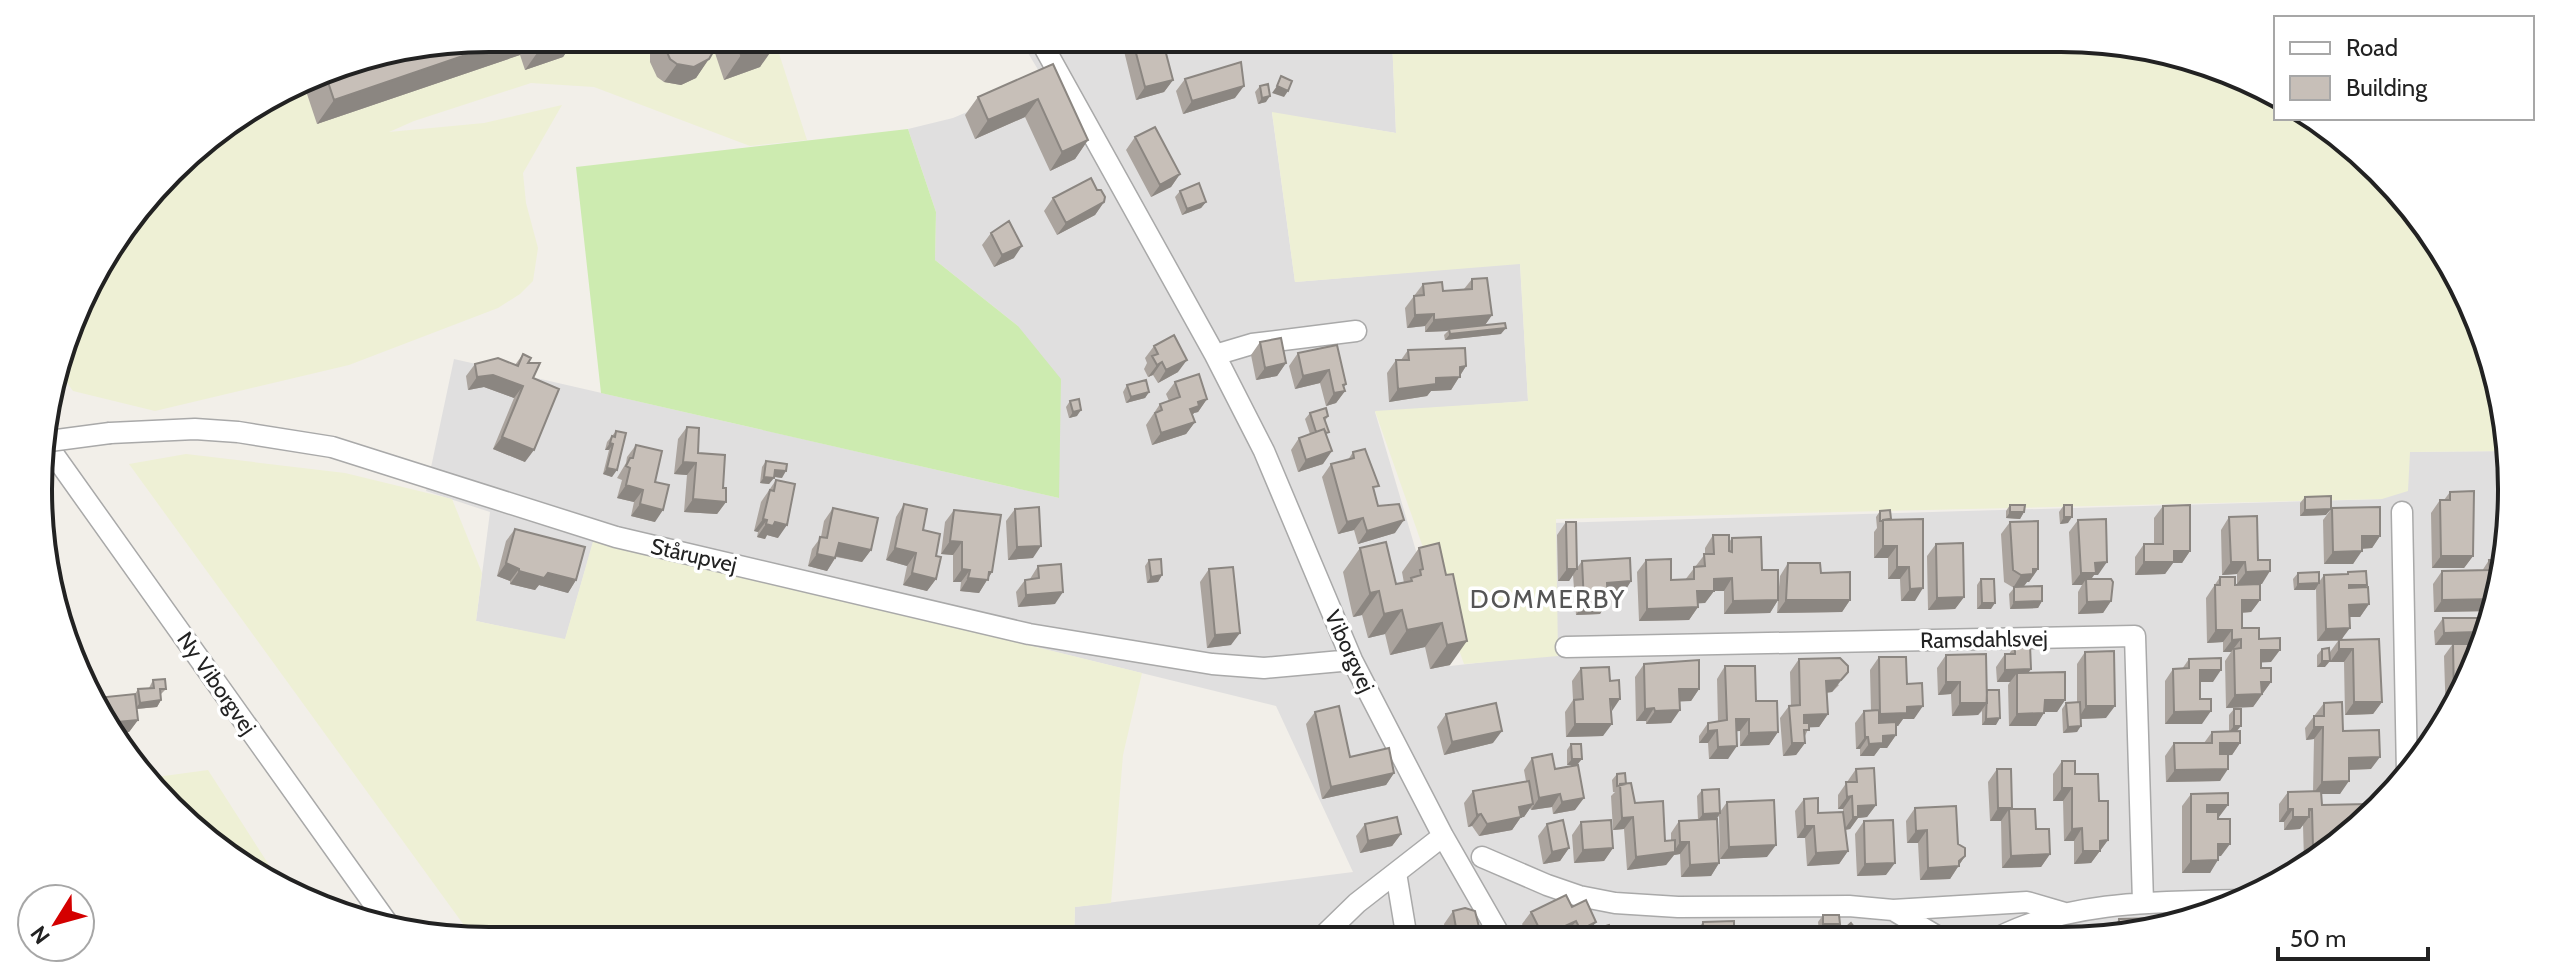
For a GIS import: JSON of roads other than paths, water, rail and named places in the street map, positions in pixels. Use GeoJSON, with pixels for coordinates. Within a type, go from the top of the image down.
{"type":"FeatureCollection","features":[{"type":"Feature","properties":{"kind":"street","name":"Viborgvej"},"geometry":{"type":"LineString","coordinates":[[1047,52],[1215,355],[1264,451],[1352,660],[1443,836],[1495,927]]}},
{"type":"Feature","properties":{"kind":"street"},"geometry":{"type":"LineString","coordinates":[[1215,355],[1252,344],[1356,331]]}},
{"type":"Feature","properties":{"kind":"street","name":"Stårupvej"},"geometry":{"type":"LineString","coordinates":[[55,439],[195,429],[248,432],[332,447],[616,537],[1029,634],[1246,667],[1352,660]]}},
{"type":"Feature","properties":{"kind":"street","name":"Ny Viborgvej"},"geometry":{"type":"LineString","coordinates":[[54,456],[380,913]]}},
{"type":"Feature","properties":{"kind":"street"},"geometry":{"type":"LineString","coordinates":[[2402,512],[2407,758]]}},
{"type":"Feature","properties":{"kind":"street","name":"Ramsdahlsvej"},"geometry":{"type":"LineString","coordinates":[[1566,647],[2135,636],[2143,902]]}},
{"type":"Feature","properties":{"kind":"street"},"geometry":{"type":"LineString","coordinates":[[1332,927],[1357,903],[1443,836]]}},
{"type":"Feature","properties":{"kind":"street"},"geometry":{"type":"LineString","coordinates":[[1482,857],[1547,885],[1579,896],[1615,903],[1678,907],[1849,906],[1893,910],[2027,902],[2065,913]]}},
{"type":"Feature","properties":{"kind":"street"},"geometry":{"type":"LineString","coordinates":[[1396,873],[1405,927]]}},
{"type":"Feature","properties":{"kind":"street"},"geometry":{"type":"LineString","coordinates":[[2026,927],[2065,913],[2143,902],[2210,901]]}},
{"type":"Feature","properties":{"kind":"street"},"geometry":{"type":"LineString","coordinates":[[1893,910],[1922,927]]}},
{"type":"Feature","properties":{"kind":"district","name":"DOMMERBY"},"geometry":{"type":"Point","coordinates":[1548,599]}}]}
